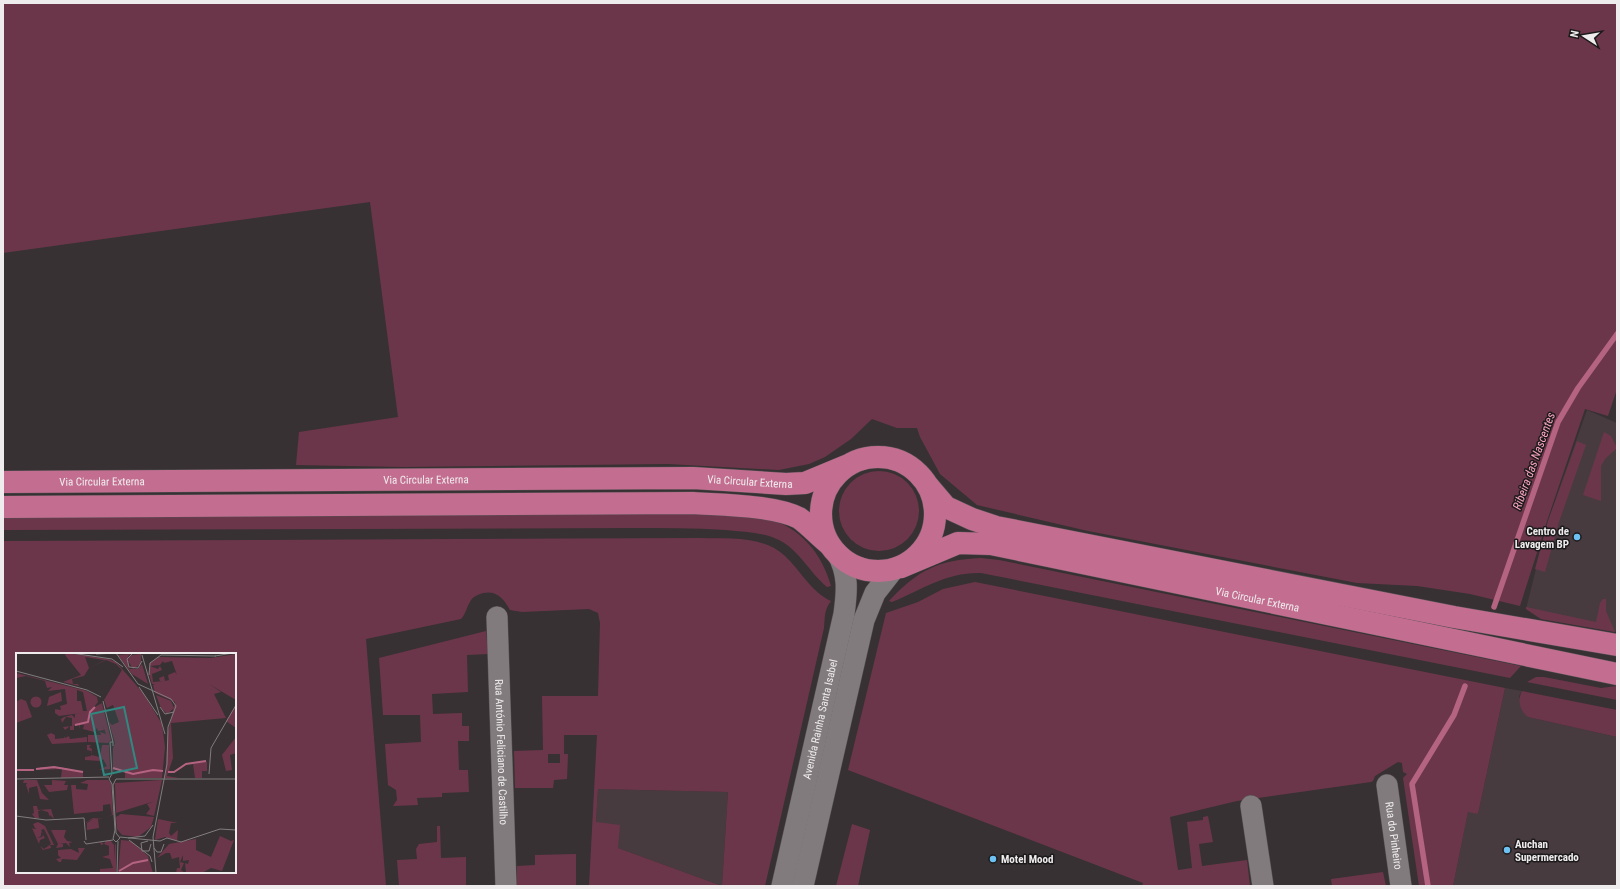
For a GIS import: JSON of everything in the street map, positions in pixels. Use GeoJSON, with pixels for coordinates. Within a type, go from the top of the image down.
{"type":"FeatureCollection","features":[{"type":"Feature","properties":{"kind":"main road"},"geometry":{"type":"LineString","coordinates":[[3,507],[693,503],[753,507],[798,518],[833,549],[845,562],[863,570],[882,572],[897,568],[917,556],[929,541],[934,525],[935,506],[929,487],[911,467],[904,463],[885,457],[865,458],[846,466],[831,480],[824,493],[821,507],[822,528],[833,549]]}},
{"type":"Feature","properties":{"kind":"main road","name":"Via Circular Externa"},"geometry":{"type":"LineString","coordinates":[[3,482],[693,478],[786,484],[805,483],[846,466]]}},
{"type":"Feature","properties":{"kind":"main road","name":"Via Circular Externa"},"geometry":{"type":"LineString","coordinates":[[929,487],[946,507],[972,519],[996,527],[1454,617],[1617,645]]}},
{"type":"Feature","properties":{"kind":"main road","name":"Via Circular Externa"},"geometry":{"type":"LineString","coordinates":[[897,568],[958,543],[991,544],[1617,674]]}},
{"type":"Feature","properties":{"kind":"street","name":"Avenida Rainha Santa Isabel"},"geometry":{"type":"LineString","coordinates":[[782,886],[844,614],[847,579],[841,561],[833,549]]}},
{"type":"Feature","properties":{"kind":"street","name":"Avenida Rainha Santa Isabel"},"geometry":{"type":"LineString","coordinates":[[803,886],[864,620],[875,593],[897,568]]}},
{"type":"Feature","properties":{"kind":"street","name":"Rua António Feliciano de Castilho"},"geometry":{"type":"LineString","coordinates":[[497,617],[506,886]]}},
{"type":"Feature","properties":{"kind":"street","name":"Rua do Pinheiro"},"geometry":{"type":"LineString","coordinates":[[1387,785],[1401,886]]}},
{"type":"Feature","properties":{"kind":"street"},"geometry":{"type":"LineString","coordinates":[[1251,806],[1262,886]]}},
{"type":"Feature","properties":{"kind":"shaded area"},"geometry":{"type":"Polygon","coordinates":[[[3,3],[1617,3],[1617,389],[1608,416],[1585,409],[1520,606],[1470,594],[1417,586],[1357,583],[1088,531],[977,505],[940,474],[920,437],[917,428],[897,428],[872,419],[851,439],[825,457],[809,464],[779,470],[668,464],[403,467],[296,465],[299,432],[398,417],[370,202],[3,253],[3,3]]]}},
{"type":"Feature","properties":{"kind":"shaded area"},"geometry":{"type":"Polygon","coordinates":[[[1587,410],[1617,423],[1617,632],[1541,619],[1526,609],[1548,521],[1587,410]]]}},
{"type":"Feature","properties":{"kind":"shaded area"},"geometry":{"type":"Polygon","coordinates":[[[1604,432],[1611,436],[1617,448],[1605,459],[1601,466],[1601,501],[1583,495],[1604,432]]]}},
{"type":"Feature","properties":{"kind":"shaded area"},"geometry":{"type":"Polygon","coordinates":[[[1577,441],[1586,445],[1559,522],[1545,572],[1535,569],[1548,521],[1577,441]]]}},
{"type":"Feature","properties":{"kind":"shaded area"},"geometry":{"type":"Polygon","coordinates":[[[871,471],[887,471],[908,482],[919,503],[919,519],[908,540],[887,551],[871,551],[857,545],[850,540],[845,533],[839,519],[839,503],[845,489],[850,482],[857,477],[871,471]]]}},
{"type":"Feature","properties":{"kind":"shaded area"},"geometry":{"type":"Polygon","coordinates":[[[707,513],[762,517],[780,523],[791,529],[809,544],[816,553],[827,574],[831,586],[827,587],[793,550],[779,540],[760,534],[726,530],[690,528],[632,528],[3,530],[3,514],[707,513]]]}},
{"type":"Feature","properties":{"kind":"shaded area"},"geometry":{"type":"Polygon","coordinates":[[[733,539],[756,541],[776,549],[791,562],[812,587],[831,601],[826,611],[824,628],[765,886],[722,886],[589,886],[597,735],[564,735],[564,754],[568,754],[567,779],[554,780],[553,788],[515,788],[514,751],[543,750],[542,696],[598,696],[600,623],[598,613],[589,609],[522,612],[510,610],[500,596],[488,592],[475,596],[472,599],[461,619],[366,639],[386,886],[3,886],[3,541],[733,539]],[[548,754],[548,763],[560,763],[560,754],[548,754]],[[598,789],[596,822],[620,825],[618,848],[722,886],[728,792],[598,789]]]}},
{"type":"Feature","properties":{"kind":"shaded area"},"geometry":{"type":"Polygon","coordinates":[[[981,558],[999,560],[1521,666],[1510,678],[981,573],[969,573],[946,578],[892,602],[889,601],[910,581],[930,569],[953,561],[981,558]]]}},
{"type":"Feature","properties":{"kind":"shaded area"},"geometry":{"type":"Polygon","coordinates":[[[975,582],[1505,688],[1478,814],[1468,812],[1453,886],[1419,886],[1403,778],[1407,774],[1403,772],[1402,763],[1398,762],[1375,776],[1371,782],[1237,801],[1170,817],[1178,870],[1192,868],[1187,822],[1203,820],[1203,817],[1208,816],[1213,842],[1199,844],[1202,866],[1247,860],[1250,886],[1142,886],[1143,883],[848,770],[886,613],[918,602],[943,589],[975,582]]]}},
{"type":"Feature","properties":{"kind":"shaded area"},"geometry":{"type":"Polygon","coordinates":[[[1603,599],[1606,599],[1606,611],[1615,632],[1541,619],[1526,609],[1526,607],[1596,622],[1600,603],[1603,599]]]}},
{"type":"Feature","properties":{"kind":"shaded area"},"geometry":{"type":"Polygon","coordinates":[[[486,631],[488,654],[467,655],[468,692],[432,694],[433,714],[462,713],[462,726],[469,726],[469,741],[458,741],[459,770],[468,770],[469,792],[442,793],[442,797],[417,798],[418,805],[393,806],[397,800],[396,790],[388,785],[385,744],[421,742],[420,715],[383,715],[379,658],[486,631]]]}},
{"type":"Feature","properties":{"kind":"shaded area"},"geometry":{"type":"Polygon","coordinates":[[[1536,677],[1544,677],[1601,688],[1617,686],[1617,700],[1527,682],[1536,677]]]}},
{"type":"Feature","properties":{"kind":"shaded area"},"geometry":{"type":"Polygon","coordinates":[[[1505,688],[1522,691],[1519,696],[1528,717],[1617,737],[1617,886],[1453,886],[1468,811],[1478,814],[1505,688]]]}},
{"type":"Feature","properties":{"kind":"shaded area"},"geometry":{"type":"Polygon","coordinates":[[[1522,691],[1617,710],[1617,737],[1528,717],[1520,706],[1520,695],[1522,691]]]}},
{"type":"Feature","properties":{"kind":"shaded area"},"geometry":{"type":"Polygon","coordinates":[[[598,789],[728,792],[722,886],[618,848],[596,822],[598,789]]]}},
{"type":"Feature","properties":{"kind":"shaded area"},"geometry":{"type":"Polygon","coordinates":[[[852,824],[870,830],[858,886],[836,886],[852,824]]]}},
{"type":"Feature","properties":{"kind":"shaded area"},"geometry":{"type":"Polygon","coordinates":[[[437,826],[440,826],[441,858],[466,857],[466,886],[399,886],[397,860],[417,859],[416,849],[419,844],[437,842],[437,826]]]}},
{"type":"Feature","properties":{"kind":"shaded area"},"geometry":{"type":"Polygon","coordinates":[[[576,854],[576,886],[517,886],[517,866],[535,865],[535,855],[576,854]]]}},
{"type":"Feature","properties":{"kind":"shaded area"},"geometry":{"type":"Polygon","coordinates":[[[1383,872],[1386,886],[1332,886],[1331,879],[1383,872]]]}},
{"type":"Feature","properties":{"kind":"waterway","name":"Ribeira das Nascentes"},"geometry":{"type":"LineString","coordinates":[[1494,607],[1558,422],[1578,388],[1617,334]]}},
{"type":"Feature","properties":{"kind":"waterway","name":"Ribeira das Nascentes"},"geometry":{"type":"LineString","coordinates":[[1428,886],[1412,784],[1454,715],[1465,686]]}},
{"type":"Feature","properties":{"kind":"place","name":"Centro de Lavagem BP"},"geometry":{"type":"Point","coordinates":[1577,537]}},
{"type":"Feature","properties":{"kind":"place","name":"Auchan Supermercado"},"geometry":{"type":"Point","coordinates":[1507,850]}},
{"type":"Feature","properties":{"kind":"place","name":"Motel Mood"},"geometry":{"type":"Point","coordinates":[993,859]}}]}
